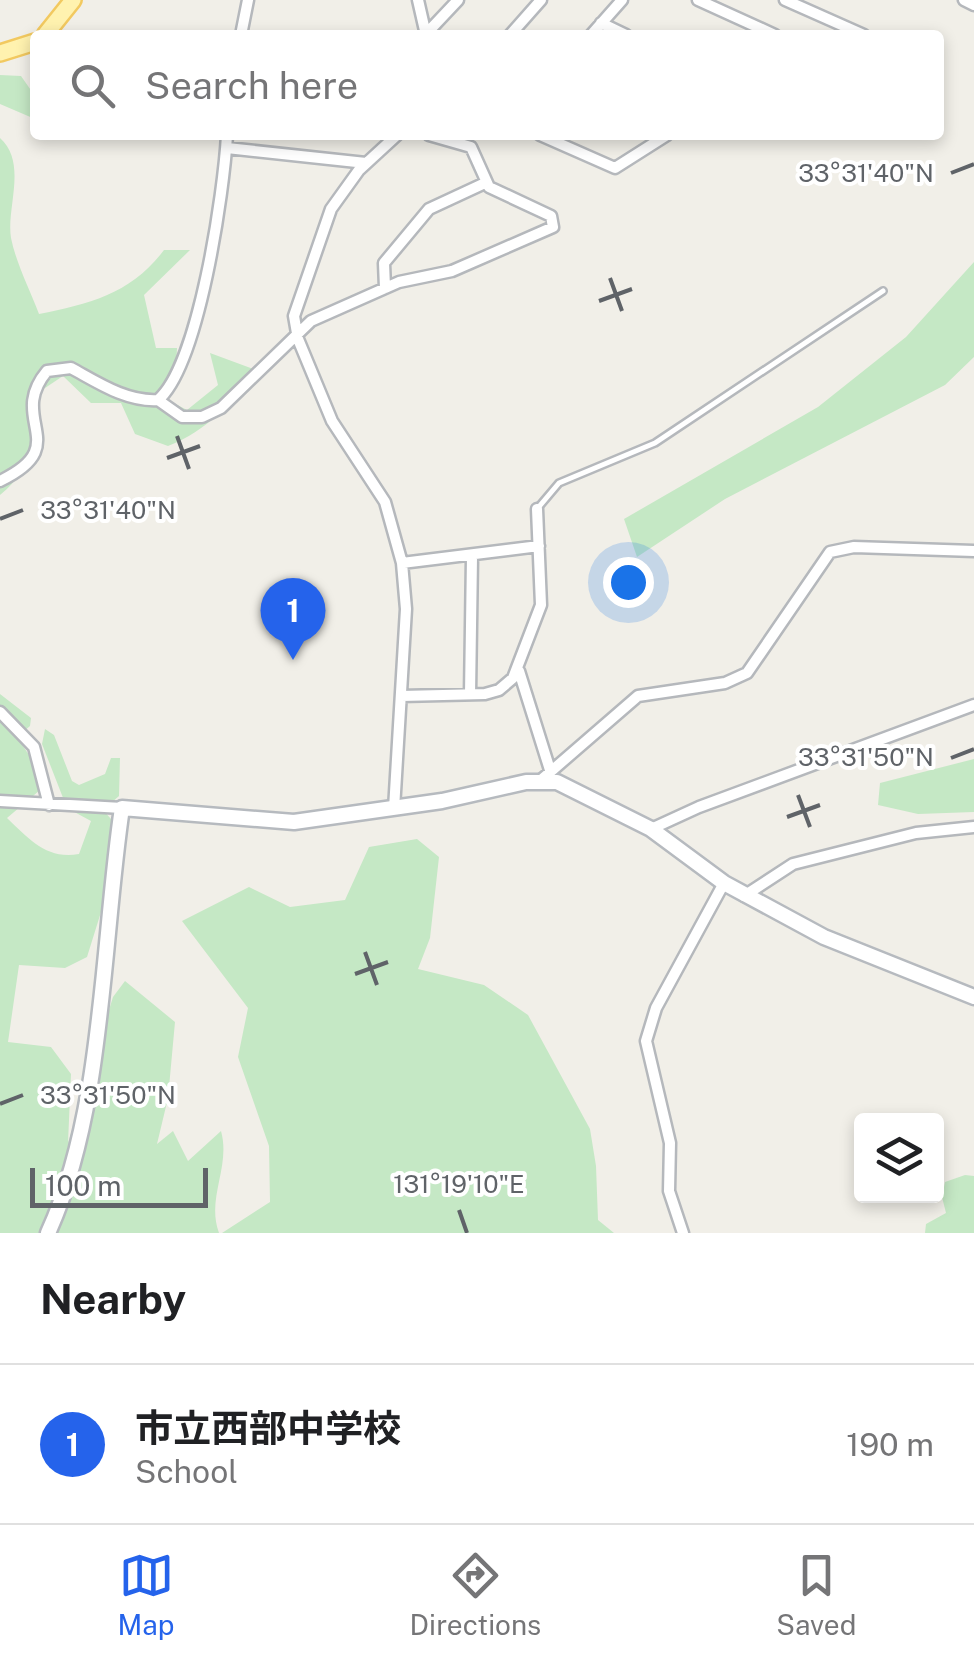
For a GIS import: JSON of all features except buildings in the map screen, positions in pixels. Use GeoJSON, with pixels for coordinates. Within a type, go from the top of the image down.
{"type":"FeatureCollection","features":[{"type":"Feature","properties":{"kind":"main road"},"geometry":{"type":"LineString","coordinates":[[49,30],[72,0]]}},
{"type":"Feature","properties":{"kind":"main road"},"geometry":{"type":"LineString","coordinates":[[0,53],[30,44]]}},
{"type":"Feature","properties":{"kind":"street"},"geometry":{"type":"LineString","coordinates":[[242,30],[248,0]]}},
{"type":"Feature","properties":{"kind":"street"},"geometry":{"type":"LineString","coordinates":[[418,0],[425,30]]}},
{"type":"Feature","properties":{"kind":"street"},"geometry":{"type":"LineString","coordinates":[[431,30],[458,0]]}},
{"type":"Feature","properties":{"kind":"street"},"geometry":{"type":"LineString","coordinates":[[514,30],[541,0]]}},
{"type":"Feature","properties":{"kind":"street"},"geometry":{"type":"LineString","coordinates":[[595,30],[622,0]]}},
{"type":"Feature","properties":{"kind":"street"},"geometry":{"type":"LineString","coordinates":[[698,0],[764,30]]}},
{"type":"Feature","properties":{"kind":"street"},"geometry":{"type":"LineString","coordinates":[[785,0],[853,30]]}},
{"type":"Feature","properties":{"kind":"street"},"geometry":{"type":"LineString","coordinates":[[964,0],[974,4]]}},
{"type":"Feature","properties":{"kind":"street"},"geometry":{"type":"LineString","coordinates":[[601,23],[616,30]]}},
{"type":"Feature","properties":{"kind":"street"},"geometry":{"type":"LineString","coordinates":[[158,400],[171,384],[190,342],[227,140]]}},
{"type":"Feature","properties":{"kind":"street"},"geometry":{"type":"LineString","coordinates":[[384,140],[348,184],[323,226],[296,308],[296,331],[340,436],[385,502],[402,563],[406,609],[394,808]]}},
{"type":"Feature","properties":{"kind":"street"},"geometry":{"type":"LineString","coordinates":[[0,481],[32,462],[37,452],[31,398],[47,372],[70,368],[98,386],[158,400],[182,417],[210,414],[263,368],[296,331],[384,288],[452,271],[553,227],[550,216],[486,182],[471,147],[446,140]]}},
{"type":"Feature","properties":{"kind":"street"},"geometry":{"type":"LineString","coordinates":[[551,140],[614,168],[659,140]]}},
{"type":"Feature","properties":{"kind":"street"},"geometry":{"type":"LineString","coordinates":[[226,148],[366,163]]}},
{"type":"Feature","properties":{"kind":"street"},"geometry":{"type":"LineString","coordinates":[[384,288],[384,263],[425,213],[486,182]]}},
{"type":"Feature","properties":{"kind":"street"},"geometry":{"type":"LineString","coordinates":[[401,696],[499,690],[519,670],[541,605],[537,509]]}},
{"type":"Feature","properties":{"kind":"street"},"geometry":{"type":"LineString","coordinates":[[402,563],[539,546]]}},
{"type":"Feature","properties":{"kind":"street"},"geometry":{"type":"LineString","coordinates":[[0,801],[278,822],[394,808],[545,775],[638,696],[725,683],[747,672],[830,552],[854,546],[974,551]]}},
{"type":"Feature","properties":{"kind":"street"},"geometry":{"type":"LineString","coordinates":[[470,694],[472,557]]}},
{"type":"Feature","properties":{"kind":"street"},"geometry":{"type":"LineString","coordinates":[[519,670],[545,775],[651,829],[744,896],[842,946],[974,997]]}},
{"type":"Feature","properties":{"kind":"street"},"geometry":{"type":"LineString","coordinates":[[651,829],[699,807],[974,704]]}},
{"type":"Feature","properties":{"kind":"street"},"geometry":{"type":"LineString","coordinates":[[0,712],[34,747],[50,806]]}},
{"type":"Feature","properties":{"kind":"street"},"geometry":{"type":"LineString","coordinates":[[48,1233],[64,1194],[80,1128],[122,808]]}},
{"type":"Feature","properties":{"kind":"street"},"geometry":{"type":"LineString","coordinates":[[744,896],[793,864],[916,834],[974,827]]}},
{"type":"Feature","properties":{"kind":"street"},"geometry":{"type":"LineString","coordinates":[[682,1233],[669,1191],[670,1143],[646,1041],[656,1008],[724,883]]}},
{"type":"Feature","properties":{"kind":"lane"},"geometry":{"type":"LineString","coordinates":[[537,509],[558,483],[655,443],[883,291]]}},
{"type":"Feature","properties":{"kind":"green space"},"geometry":{"type":"Polygon","coordinates":[[[0,75],[21,76],[30,89],[30,117],[0,104],[0,75]]]}},
{"type":"Feature","properties":{"kind":"green space"},"geometry":{"type":"Polygon","coordinates":[[[0,138],[13,160],[11,238],[39,314],[76,306],[124,287],[164,250],[190,250],[144,295],[156,348],[177,348],[176,370],[160,396],[187,410],[218,385],[210,353],[259,371],[207,424],[168,446],[135,434],[121,403],[91,403],[63,376],[39,392],[32,449],[20,473],[0,495],[0,138]]]}},
{"type":"Feature","properties":{"kind":"green space"},"geometry":{"type":"Polygon","coordinates":[[[974,262],[974,357],[945,385],[725,499],[637,557],[624,519],[818,407],[906,337],[974,262]]]}},
{"type":"Feature","properties":{"kind":"green space"},"geometry":{"type":"Polygon","coordinates":[[[0,694],[31,718],[30,726],[17,737],[37,767],[40,790],[7,818],[48,851],[79,854],[91,821],[67,808],[42,744],[45,729],[54,735],[72,781],[79,785],[105,774],[111,758],[120,758],[119,796],[103,810],[111,819],[111,880],[87,957],[65,968],[19,965],[8,1042],[51,1047],[71,1074],[68,1143],[113,997],[125,981],[175,1022],[168,1098],[157,1144],[173,1131],[188,1161],[221,1131],[223,1157],[215,1207],[219,1233],[0,1233],[0,694]]]}},
{"type":"Feature","properties":{"kind":"green space"},"geometry":{"type":"Polygon","coordinates":[[[974,759],[974,812],[918,814],[878,805],[880,783],[974,759]]]}},
{"type":"Feature","properties":{"kind":"green space"},"geometry":{"type":"Polygon","coordinates":[[[417,839],[439,857],[430,938],[418,969],[484,985],[528,1015],[590,1129],[598,1220],[614,1233],[222,1233],[270,1202],[269,1146],[238,1057],[248,1008],[182,921],[249,887],[290,907],[345,900],[369,847],[417,839]]]}},
{"type":"Feature","properties":{"kind":"green space"},"geometry":{"type":"Polygon","coordinates":[[[974,1176],[974,1233],[925,1233],[926,1224],[946,1213],[945,1182],[974,1176]]]}},
{"type":"Feature","properties":{"kind":"place","name":"市立西部中学校"},"geometry":{"type":"Point","coordinates":[293,660]}}]}
